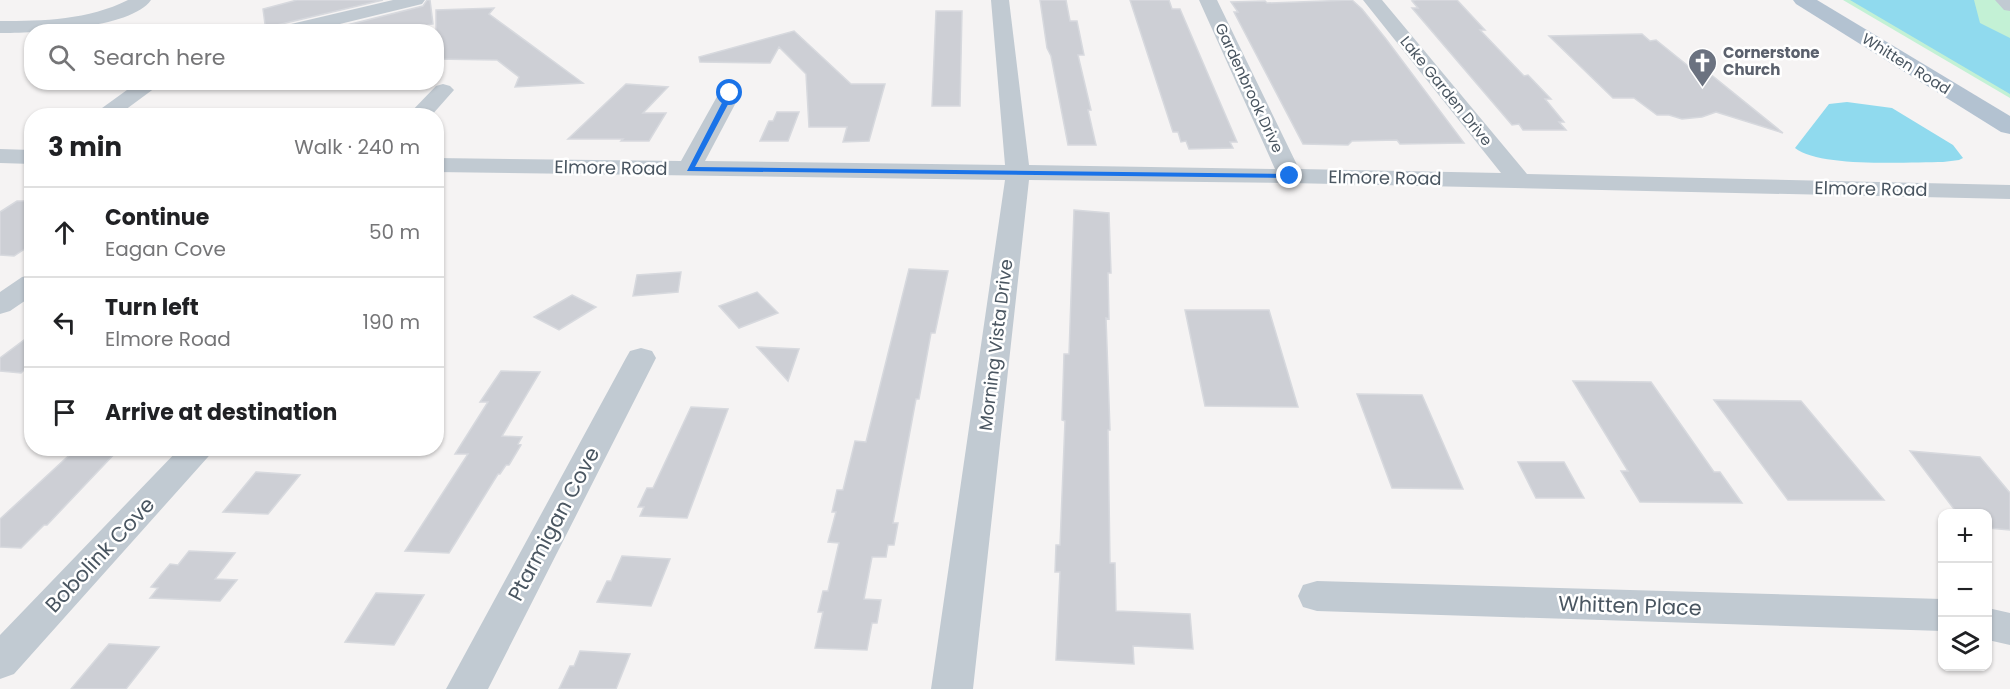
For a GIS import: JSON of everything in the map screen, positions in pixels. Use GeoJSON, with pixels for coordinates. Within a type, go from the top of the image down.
{"type":"FeatureCollection","features":[{"type":"Feature","properties":{"kind":"main road","name":"Whitten Road"},"geometry":{"type":"LineString","coordinates":[[1803,0],[2010,127]]}},
{"type":"Feature","properties":{"kind":"street"},"geometry":{"type":"LineString","coordinates":[[71,24],[117,12],[142,0]]}},
{"type":"Feature","properties":{"kind":"street"},"geometry":{"type":"LineString","coordinates":[[315,24],[416,0]]}},
{"type":"Feature","properties":{"kind":"street","name":"Morning Vista Drive"},"geometry":{"type":"LineString","coordinates":[[952,689],[1017,174],[1000,0]]}},
{"type":"Feature","properties":{"kind":"street","name":"Gardenbrook Drive"},"geometry":{"type":"LineString","coordinates":[[1208,0],[1290,176]]}},
{"type":"Feature","properties":{"kind":"street","name":"Lake Garden Drive"},"geometry":{"type":"LineString","coordinates":[[1372,0],[1521,182]]}},
{"type":"Feature","properties":{"kind":"street"},"geometry":{"type":"LineString","coordinates":[[2004,0],[2010,6]]}},
{"type":"Feature","properties":{"kind":"street"},"geometry":{"type":"LineString","coordinates":[[0,27],[24,27]]}},
{"type":"Feature","properties":{"kind":"street"},"geometry":{"type":"LineString","coordinates":[[114,108],[141,90]]}},
{"type":"Feature","properties":{"kind":"street"},"geometry":{"type":"LineString","coordinates":[[426,108],[443,90]]}},
{"type":"Feature","properties":{"kind":"street"},"geometry":{"type":"LineString","coordinates":[[689,169],[730,93]]}},
{"type":"Feature","properties":{"kind":"street"},"geometry":{"type":"LineString","coordinates":[[0,156],[24,157]]}},
{"type":"Feature","properties":{"kind":"street","name":"Elmore Road"},"geometry":{"type":"LineString","coordinates":[[444,165],[1290,176],[2010,192]]}},
{"type":"Feature","properties":{"kind":"street"},"geometry":{"type":"LineString","coordinates":[[0,306],[24,289]]}},
{"type":"Feature","properties":{"kind":"street","name":"Ptarmigan Cove"},"geometry":{"type":"LineString","coordinates":[[467,689],[641,358]]}},
{"type":"Feature","properties":{"kind":"street","name":"Bobolink Cove"},"geometry":{"type":"LineString","coordinates":[[0,662],[193,456]]}},
{"type":"Feature","properties":{"kind":"street","name":"Whitten Place"},"geometry":{"type":"LineString","coordinates":[[1317,596],[1938,615]]}},
{"type":"Feature","properties":{"kind":"street"},"geometry":{"type":"LineString","coordinates":[[1992,625],[2010,629]]}},
{"type":"Feature","properties":{"kind":"green space"},"geometry":{"type":"Polygon","coordinates":[[[1843,0],[2010,0],[2010,98],[1843,0]]]}},
{"type":"Feature","properties":{"kind":"water"},"geometry":{"type":"Polygon","coordinates":[[[1850,0],[1974,0],[1980,23],[2010,38],[2010,94],[1850,0]]]}},
{"type":"Feature","properties":{"kind":"water"},"geometry":{"type":"Polygon","coordinates":[[[1847,102],[1892,108],[1953,145],[1963,158],[1943,162],[1844,161],[1824,159],[1795,148],[1829,104],[1847,102]]]}},
{"type":"Feature","properties":{"kind":"building"},"geometry":{"type":"Polygon","coordinates":[[[297,0],[383,0],[281,24],[265,24],[263,9],[297,0]]]}},
{"type":"Feature","properties":{"kind":"building"},"geometry":{"type":"Polygon","coordinates":[[[427,0],[430,0],[433,24],[351,24],[423,6],[427,0]]]}},
{"type":"Feature","properties":{"kind":"building"},"geometry":{"type":"Polygon","coordinates":[[[1040,0],[1066,0],[1070,21],[1077,21],[1084,55],[1078,55],[1091,110],[1088,110],[1096,145],[1068,145],[1051,56],[1047,48],[1040,0]]]}},
{"type":"Feature","properties":{"kind":"building"},"geometry":{"type":"Polygon","coordinates":[[[1130,0],[1169,0],[1172,9],[1180,9],[1237,142],[1230,142],[1233,148],[1189,149],[1186,141],[1181,142],[1178,132],[1173,132],[1130,0]]]}},
{"type":"Feature","properties":{"kind":"building"},"geometry":{"type":"Polygon","coordinates":[[[1352,0],[1386,39],[1464,143],[1400,144],[1397,140],[1352,141],[1348,145],[1303,144],[1234,12],[1238,12],[1231,2],[1352,0]]]}},
{"type":"Feature","properties":{"kind":"building"},"geometry":{"type":"Polygon","coordinates":[[[1457,0],[1485,30],[1480,30],[1524,76],[1528,75],[1551,99],[1545,99],[1564,122],[1559,122],[1566,130],[1523,130],[1519,124],[1512,125],[1412,8],[1418,8],[1412,1],[1457,0]]]}},
{"type":"Feature","properties":{"kind":"building"},"geometry":{"type":"Polygon","coordinates":[[[494,8],[489,14],[583,83],[515,87],[519,77],[497,60],[444,59],[444,24],[436,24],[436,10],[494,8]]]}},
{"type":"Feature","properties":{"kind":"building"},"geometry":{"type":"Polygon","coordinates":[[[936,11],[962,11],[960,106],[932,106],[936,11]]]}},
{"type":"Feature","properties":{"kind":"building"},"geometry":{"type":"Polygon","coordinates":[[[794,31],[851,84],[885,84],[869,141],[843,142],[847,127],[809,127],[806,74],[779,47],[770,63],[700,62],[699,57],[794,31]]]}},
{"type":"Feature","properties":{"kind":"building"},"geometry":{"type":"Polygon","coordinates":[[[1642,34],[1650,41],[1656,40],[1692,69],[1704,69],[1783,133],[1716,112],[1702,117],[1682,119],[1669,115],[1657,115],[1634,98],[1613,98],[1549,36],[1642,34]]]}},
{"type":"Feature","properties":{"kind":"building"},"geometry":{"type":"Polygon","coordinates":[[[626,84],[668,87],[643,113],[666,113],[649,141],[568,139],[626,84]]]}},
{"type":"Feature","properties":{"kind":"building"},"geometry":{"type":"Polygon","coordinates":[[[777,112],[799,112],[788,141],[760,141],[769,121],[773,121],[777,112]]]}},
{"type":"Feature","properties":{"kind":"building"},"geometry":{"type":"Polygon","coordinates":[[[17,201],[24,201],[24,249],[14,256],[0,255],[0,212],[17,201]]]}},
{"type":"Feature","properties":{"kind":"building"},"geometry":{"type":"Polygon","coordinates":[[[1074,210],[1109,213],[1111,273],[1108,273],[1109,319],[1106,318],[1110,430],[1108,430],[1110,563],[1115,563],[1116,611],[1190,614],[1193,649],[1133,646],[1134,664],[1056,660],[1060,572],[1055,572],[1056,545],[1060,545],[1065,421],[1062,420],[1064,354],[1069,354],[1074,210]]]}},
{"type":"Feature","properties":{"kind":"building"},"geometry":{"type":"Polygon","coordinates":[[[909,269],[948,271],[935,333],[931,333],[919,399],[916,399],[893,523],[898,523],[894,545],[888,545],[886,557],[872,557],[864,599],[881,600],[877,623],[872,623],[867,650],[815,648],[823,612],[818,612],[823,591],[828,591],[839,543],[828,542],[836,512],[832,512],[837,490],[843,490],[855,441],[866,442],[909,269]]]}},
{"type":"Feature","properties":{"kind":"building"},"geometry":{"type":"Polygon","coordinates":[[[681,272],[678,292],[633,296],[637,275],[681,272]]]}},
{"type":"Feature","properties":{"kind":"building"},"geometry":{"type":"Polygon","coordinates":[[[757,292],[778,313],[739,328],[719,306],[757,292]]]}},
{"type":"Feature","properties":{"kind":"building"},"geometry":{"type":"Polygon","coordinates":[[[572,295],[596,307],[559,330],[534,317],[572,295]]]}},
{"type":"Feature","properties":{"kind":"building"},"geometry":{"type":"Polygon","coordinates":[[[1185,310],[1269,310],[1298,407],[1205,406],[1185,310]]]}},
{"type":"Feature","properties":{"kind":"building"},"geometry":{"type":"Polygon","coordinates":[[[24,340],[24,370],[21,373],[0,371],[0,358],[24,340]]]}},
{"type":"Feature","properties":{"kind":"building"},"geometry":{"type":"Polygon","coordinates":[[[757,347],[799,349],[788,381],[757,347]]]}},
{"type":"Feature","properties":{"kind":"building"},"geometry":{"type":"Polygon","coordinates":[[[501,371],[540,372],[502,436],[522,437],[518,444],[521,445],[509,465],[506,465],[498,474],[449,553],[405,551],[468,454],[455,454],[488,402],[480,402],[501,371]]]}},
{"type":"Feature","properties":{"kind":"building"},"geometry":{"type":"Polygon","coordinates":[[[1573,381],[1651,382],[1714,472],[1720,472],[1742,503],[1640,502],[1621,471],[1628,471],[1573,381]]]}},
{"type":"Feature","properties":{"kind":"building"},"geometry":{"type":"Polygon","coordinates":[[[1357,394],[1422,395],[1463,489],[1392,488],[1357,394]]]}},
{"type":"Feature","properties":{"kind":"building"},"geometry":{"type":"Polygon","coordinates":[[[1714,400],[1801,401],[1884,500],[1788,500],[1714,400]]]}},
{"type":"Feature","properties":{"kind":"building"},"geometry":{"type":"Polygon","coordinates":[[[691,407],[728,409],[687,518],[640,516],[644,507],[638,507],[647,488],[653,488],[691,407]]]}},
{"type":"Feature","properties":{"kind":"building"},"geometry":{"type":"Polygon","coordinates":[[[1910,451],[1980,457],[2010,493],[2010,530],[1992,528],[1992,509],[1954,509],[1910,451]]]}},
{"type":"Feature","properties":{"kind":"building"},"geometry":{"type":"Polygon","coordinates":[[[68,456],[112,456],[47,525],[44,525],[21,548],[0,547],[0,519],[68,456]]]}},
{"type":"Feature","properties":{"kind":"building"},"geometry":{"type":"Polygon","coordinates":[[[1518,462],[1564,462],[1584,498],[1536,498],[1518,462]]]}},
{"type":"Feature","properties":{"kind":"building"},"geometry":{"type":"Polygon","coordinates":[[[256,472],[300,475],[268,514],[223,512],[256,472]]]}},
{"type":"Feature","properties":{"kind":"building"},"geometry":{"type":"Polygon","coordinates":[[[189,551],[235,553],[215,579],[237,580],[220,601],[150,598],[158,588],[151,587],[170,564],[178,565],[189,551]]]}},
{"type":"Feature","properties":{"kind":"building"},"geometry":{"type":"Polygon","coordinates":[[[622,556],[670,559],[651,606],[597,602],[607,581],[611,581],[622,556]]]}},
{"type":"Feature","properties":{"kind":"building"},"geometry":{"type":"Polygon","coordinates":[[[376,593],[424,595],[394,645],[345,642],[376,593]]]}},
{"type":"Feature","properties":{"kind":"building"},"geometry":{"type":"Polygon","coordinates":[[[109,644],[159,647],[126,689],[71,689],[109,644]]]}},
{"type":"Feature","properties":{"kind":"building"},"geometry":{"type":"Polygon","coordinates":[[[580,651],[630,654],[616,689],[559,689],[570,666],[574,666],[580,651]]]}},
{"type":"Feature","properties":{"kind":"place","name":"Cornerstone Church"},"geometry":{"type":"Point","coordinates":[1702,88]}},
{"type":"Feature","properties":{"kind":"route"},"geometry":{"type":"LineString","coordinates":[[730,93],[689,169],[1290,176]]}}]}
